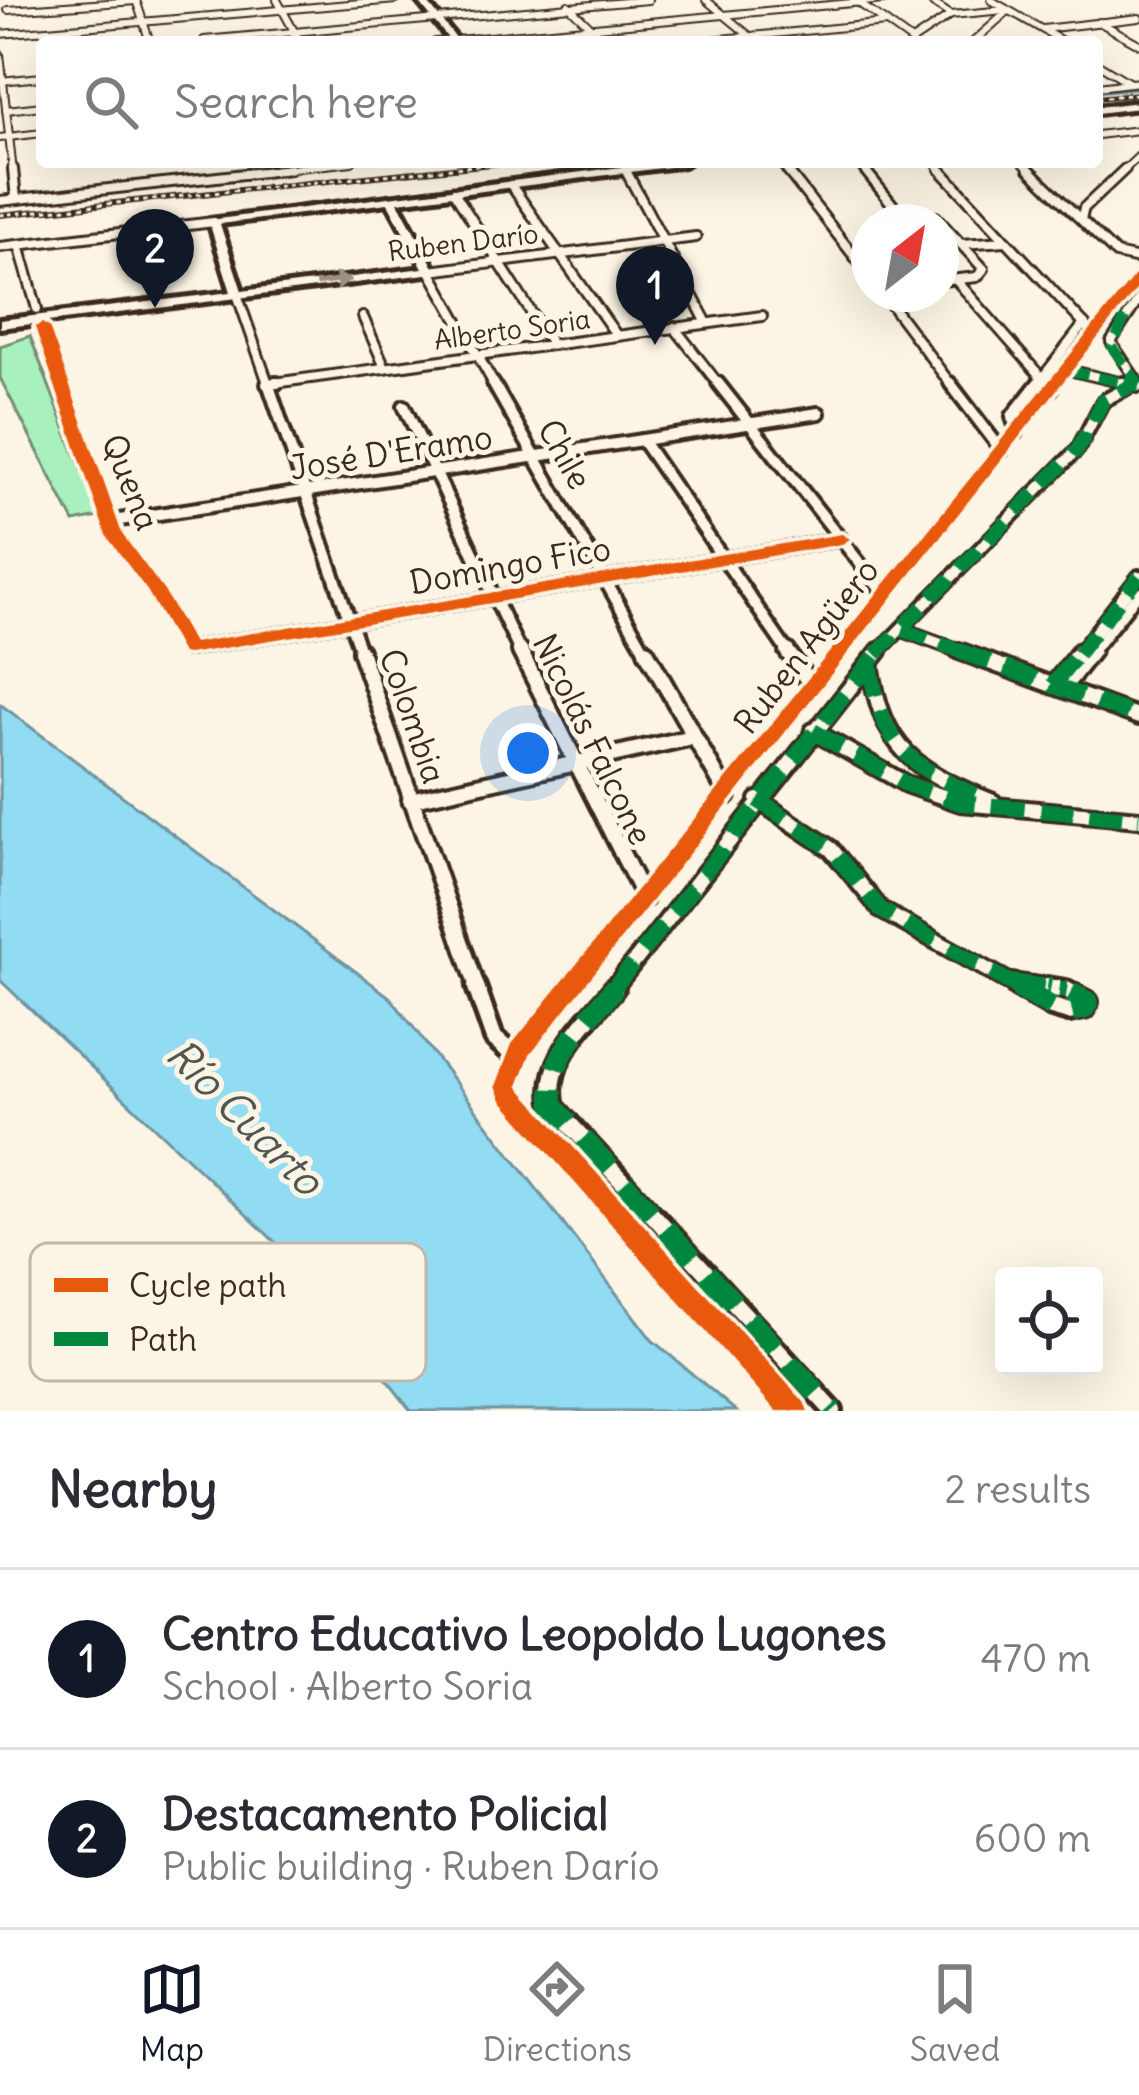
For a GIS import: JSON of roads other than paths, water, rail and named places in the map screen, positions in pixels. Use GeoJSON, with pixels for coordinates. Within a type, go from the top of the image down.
{"type":"FeatureCollection","features":[{"type":"Feature","properties":{"kind":"main road"},"geometry":{"type":"LineString","coordinates":[[421,0],[450,36]]}},
{"type":"Feature","properties":{"kind":"main road"},"geometry":{"type":"LineString","coordinates":[[1103,109],[1139,105]]}},
{"type":"Feature","properties":{"kind":"main road"},"geometry":{"type":"LineString","coordinates":[[214,222],[511,185],[561,170],[640,168]]}},
{"type":"Feature","properties":{"kind":"main road","name":"Chile"},"geometry":{"type":"LineString","coordinates":[[392,200],[430,271]]}},
{"type":"Feature","properties":{"kind":"main road","name":"Colombia"},"geometry":{"type":"LineString","coordinates":[[214,222],[237,294]]}},
{"type":"Feature","properties":{"kind":"main road","name":"Ruben Darío"},"geometry":{"type":"LineString","coordinates":[[0,322],[430,271]]}},
{"type":"Feature","properties":{"kind":"street"},"geometry":{"type":"LineString","coordinates":[[4,13],[22,0]]}},
{"type":"Feature","properties":{"kind":"street"},"geometry":{"type":"LineString","coordinates":[[4,13],[136,0],[148,36]]}},
{"type":"Feature","properties":{"kind":"street"},"geometry":{"type":"LineString","coordinates":[[277,0],[297,36]]}},
{"type":"Feature","properties":{"kind":"street"},"geometry":{"type":"LineString","coordinates":[[0,34],[396,0]]}},
{"type":"Feature","properties":{"kind":"street"},"geometry":{"type":"LineString","coordinates":[[563,0],[600,36]]}},
{"type":"Feature","properties":{"kind":"street"},"geometry":{"type":"LineString","coordinates":[[250,36],[648,0]]}},
{"type":"Feature","properties":{"kind":"street"},"geometry":{"type":"LineString","coordinates":[[706,0],[750,36]]}},
{"type":"Feature","properties":{"kind":"street"},"geometry":{"type":"LineString","coordinates":[[503,36],[884,0]]}},
{"type":"Feature","properties":{"kind":"street"},"geometry":{"type":"LineString","coordinates":[[928,0],[951,15]]}},
{"type":"Feature","properties":{"kind":"street"},"geometry":{"type":"LineString","coordinates":[[991,0],[1054,36]]}},
{"type":"Feature","properties":{"kind":"street"},"geometry":{"type":"LineString","coordinates":[[856,1],[904,36]]}},
{"type":"Feature","properties":{"kind":"street"},"geometry":{"type":"LineString","coordinates":[[921,36],[951,15],[1006,11]]}},
{"type":"Feature","properties":{"kind":"street"},"geometry":{"type":"LineString","coordinates":[[981,36],[1006,11]]}},
{"type":"Feature","properties":{"kind":"street"},"geometry":{"type":"LineString","coordinates":[[68,13],[70,28]]}},
{"type":"Feature","properties":{"kind":"street"},"geometry":{"type":"LineString","coordinates":[[1043,29],[1139,17]]}},
{"type":"Feature","properties":{"kind":"street"},"geometry":{"type":"LineString","coordinates":[[996,25],[1021,21]]}},
{"type":"Feature","properties":{"kind":"street"},"geometry":{"type":"LineString","coordinates":[[777,36],[886,22]]}},
{"type":"Feature","properties":{"kind":"street"},"geometry":{"type":"LineString","coordinates":[[1099,22],[1139,44]]}},
{"type":"Feature","properties":{"kind":"street"},"geometry":{"type":"LineString","coordinates":[[0,54],[5,137],[16,199]]}},
{"type":"Feature","properties":{"kind":"street"},"geometry":{"type":"LineString","coordinates":[[1103,66],[1134,83]]}},
{"type":"Feature","properties":{"kind":"street"},"geometry":{"type":"LineString","coordinates":[[2,81],[36,78]]}},
{"type":"Feature","properties":{"kind":"street"},"geometry":{"type":"LineString","coordinates":[[1103,86],[1134,83]]}},
{"type":"Feature","properties":{"kind":"street"},"geometry":{"type":"LineString","coordinates":[[6,110],[36,107]]}},
{"type":"Feature","properties":{"kind":"street"},"geometry":{"type":"LineString","coordinates":[[1103,134],[1139,130]]}},
{"type":"Feature","properties":{"kind":"street"},"geometry":{"type":"LineString","coordinates":[[5,137],[36,134]]}},
{"type":"Feature","properties":{"kind":"street"},"geometry":{"type":"LineString","coordinates":[[1081,219],[1084,208],[1139,156]]}},
{"type":"Feature","properties":{"kind":"street"},"geometry":{"type":"LineString","coordinates":[[190,168],[194,179]]}},
{"type":"Feature","properties":{"kind":"street"},"geometry":{"type":"LineString","coordinates":[[0,201],[296,168]]}},
{"type":"Feature","properties":{"kind":"street"},"geometry":{"type":"LineString","coordinates":[[787,168],[851,252]]}},
{"type":"Feature","properties":{"kind":"street"},"geometry":{"type":"LineString","coordinates":[[864,168],[892,204]]}},
{"type":"Feature","properties":{"kind":"street"},"geometry":{"type":"LineString","coordinates":[[939,168],[1094,335]]}},
{"type":"Feature","properties":{"kind":"street"},"geometry":{"type":"LineString","coordinates":[[1029,168],[1115,254],[1139,260]]}},
{"type":"Feature","properties":{"kind":"street"},"geometry":{"type":"LineString","coordinates":[[1034,173],[1040,168]]}},
{"type":"Feature","properties":{"kind":"street"},"geometry":{"type":"LineString","coordinates":[[625,170],[707,323]]}},
{"type":"Feature","properties":{"kind":"street"},"geometry":{"type":"LineString","coordinates":[[511,185],[617,336]]}},
{"type":"Feature","properties":{"kind":"street"},"geometry":{"type":"LineString","coordinates":[[454,192],[552,345]]}},
{"type":"Feature","properties":{"kind":"street"},"geometry":{"type":"LineString","coordinates":[[0,247],[214,222]]}},
{"type":"Feature","properties":{"kind":"street","name":"Ruben Darío"},"geometry":{"type":"LineString","coordinates":[[430,271],[696,237]]}},
{"type":"Feature","properties":{"kind":"street"},"geometry":{"type":"LineString","coordinates":[[961,244],[1006,241]]}},
{"type":"Feature","properties":{"kind":"street"},"geometry":{"type":"LineString","coordinates":[[959,279],[984,274],[961,244]]}},
{"type":"Feature","properties":{"kind":"street"},"geometry":{"type":"LineString","coordinates":[[19,245],[37,309]]}},
{"type":"Feature","properties":{"kind":"street","name":"Chile"},"geometry":{"type":"LineString","coordinates":[[430,271],[728,796]]}},
{"type":"Feature","properties":{"kind":"street","name":"Ruben Agüero"},"geometry":{"type":"LineString","coordinates":[[520,1050],[1139,278]]}},
{"type":"Feature","properties":{"kind":"street"},"geometry":{"type":"LineString","coordinates":[[959,283],[1052,389]]}},
{"type":"Feature","properties":{"kind":"street","name":"Colombia"},"geometry":{"type":"LineString","coordinates":[[237,294],[494,1038],[510,1052],[520,1050]]}},
{"type":"Feature","properties":{"kind":"street"},"geometry":{"type":"LineString","coordinates":[[1138,383],[1112,347],[1119,327],[1139,299]]}},
{"type":"Feature","properties":{"kind":"street"},"geometry":{"type":"LineString","coordinates":[[898,312],[1002,451]]}},
{"type":"Feature","properties":{"kind":"street","name":"Alberto Soria"},"geometry":{"type":"LineString","coordinates":[[267,384],[761,316]]}},
{"type":"Feature","properties":{"kind":"street"},"geometry":{"type":"LineString","coordinates":[[363,317],[385,367]]}},
{"type":"Feature","properties":{"kind":"street"},"geometry":{"type":"LineString","coordinates":[[1017,433],[1012,416],[1084,324]]}},
{"type":"Feature","properties":{"kind":"street","name":"Quena"},"geometry":{"type":"LineString","coordinates":[[42,327],[114,535],[156,591],[188,649]]}},
{"type":"Feature","properties":{"kind":"street"},"geometry":{"type":"LineString","coordinates":[[674,327],[884,594]]}},
{"type":"Feature","properties":{"kind":"street"},"geometry":{"type":"LineString","coordinates":[[1119,327],[1139,330]]}},
{"type":"Feature","properties":{"kind":"street"},"geometry":{"type":"LineString","coordinates":[[1051,365],[1138,383]]}},
{"type":"Feature","properties":{"kind":"street"},"geometry":{"type":"LineString","coordinates":[[833,1411],[554,1107],[549,1087],[553,1067],[870,663],[1078,448],[1103,401],[1138,383]]}},
{"type":"Feature","properties":{"kind":"street","name":"Nicolás Falcone"},"geometry":{"type":"LineString","coordinates":[[404,406],[573,764],[645,899]]}},
{"type":"Feature","properties":{"kind":"street","name":"José D'Eramo"},"geometry":{"type":"LineString","coordinates":[[112,521],[819,413]]}},
{"type":"Feature","properties":{"kind":"street"},"geometry":{"type":"LineString","coordinates":[[642,440],[811,685]]}},
{"type":"Feature","properties":{"kind":"street","name":"Domingo Fico"},"geometry":{"type":"LineString","coordinates":[[188,649],[842,539]]}},
{"type":"Feature","properties":{"kind":"street"},"geometry":{"type":"LineString","coordinates":[[1058,687],[1139,576]]}},
{"type":"Feature","properties":{"kind":"street"},"geometry":{"type":"LineString","coordinates":[[1058,687],[1139,592]]}},
{"type":"Feature","properties":{"kind":"street"},"geometry":{"type":"LineString","coordinates":[[903,630],[1139,717]]}},
{"type":"Feature","properties":{"kind":"street"},"geometry":{"type":"LineString","coordinates":[[870,663],[873,704],[887,739],[922,768],[1018,811]]}},
{"type":"Feature","properties":{"kind":"street"},"geometry":{"type":"LineString","coordinates":[[813,730],[906,784],[961,803],[1120,818],[1139,815]]}},
{"type":"Feature","properties":{"kind":"street"},"geometry":{"type":"LineString","coordinates":[[410,800],[693,736]]}},
{"type":"Feature","properties":{"kind":"street"},"geometry":{"type":"LineString","coordinates":[[758,800],[831,849],[881,910],[1011,982]]}},
{"type":"Feature","properties":{"kind":"street"},"geometry":{"type":"LineString","coordinates":[[520,1050],[507,1086],[510,1094],[794,1411]]}},
{"type":"Feature","properties":{"kind":"water","name":"Río Cuarto"},"geometry":{"type":"Polygon","coordinates":[[[0,704],[391,998],[652,1340],[736,1411],[411,1411],[388,1381],[426,1381],[426,1243],[276,1243],[0,980],[0,704]]]}},
{"type":"Feature","properties":{"kind":"waterway"},"geometry":{"type":"LineString","coordinates":[[1103,91],[1139,88]]}},
{"type":"Feature","properties":{"kind":"railway"},"geometry":{"type":"LineString","coordinates":[[1103,97],[1139,94]]}},
{"type":"Feature","properties":{"kind":"railway"},"geometry":{"type":"LineString","coordinates":[[0,215],[453,168]]}},
{"type":"Feature","properties":{"kind":"place","name":"Destacamento Policial"},"geometry":{"type":"Point","coordinates":[155,308]}},
{"type":"Feature","properties":{"kind":"place","name":"Centro Educativo Leopoldo Lugones"},"geometry":{"type":"Point","coordinates":[655,345]}}]}
